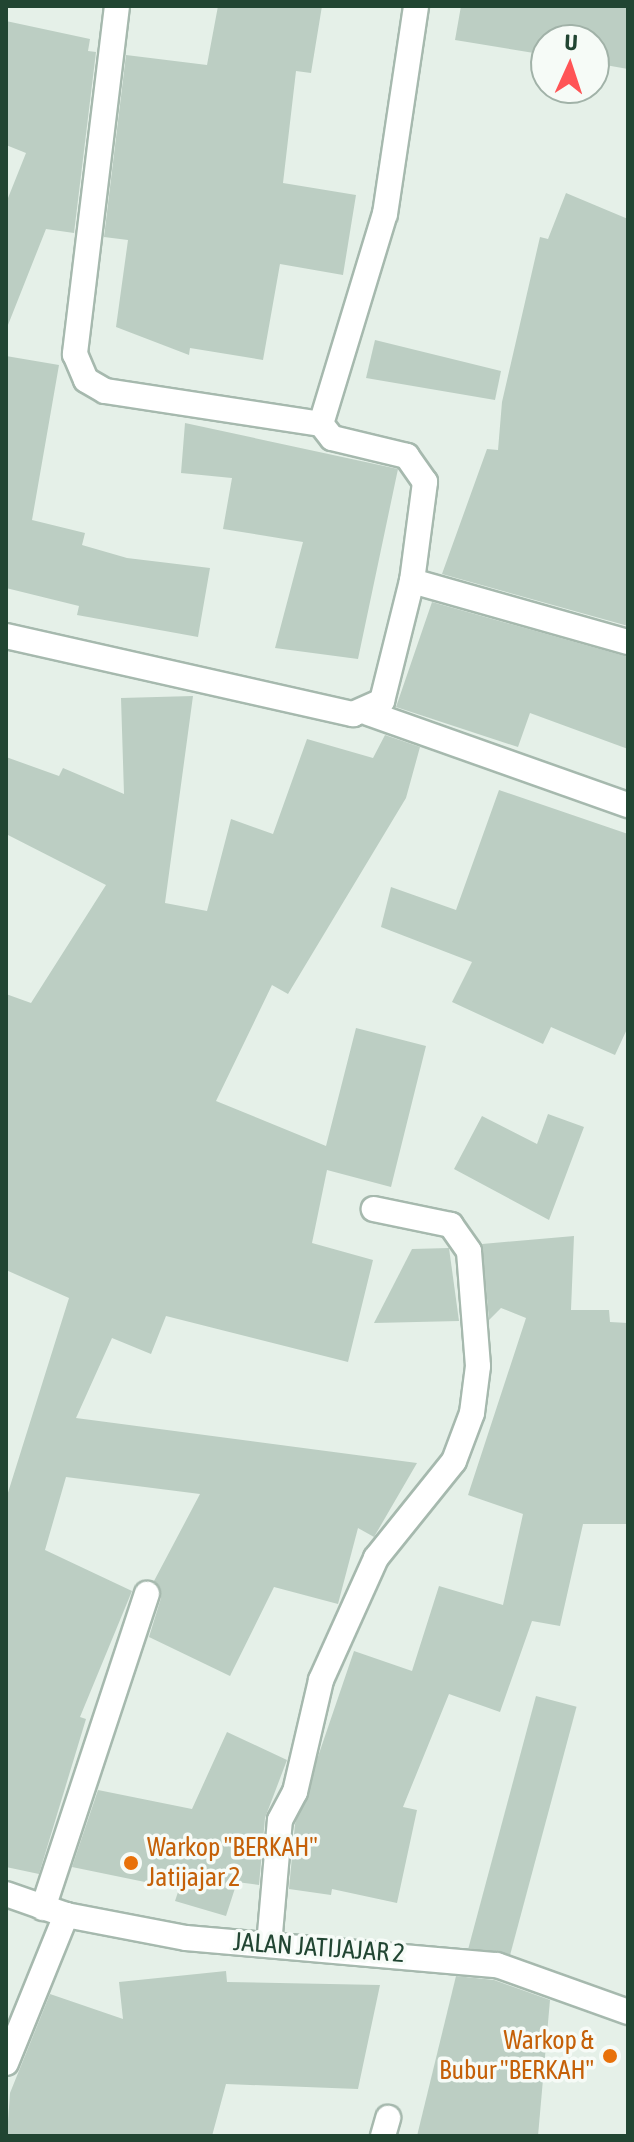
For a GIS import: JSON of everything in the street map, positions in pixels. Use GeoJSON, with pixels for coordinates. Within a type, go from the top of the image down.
{"type":"FeatureCollection","features":[{"type":"Feature","properties":{"kind":"street"},"geometry":{"type":"LineString","coordinates":[[117,6],[75,354],[86,380],[105,391],[321,424],[332,438],[420,465],[425,482],[412,581],[382,701],[368,713]]}},
{"type":"Feature","properties":{"kind":"street"},"geometry":{"type":"LineString","coordinates":[[321,424],[385,214],[416,6]]}},
{"type":"Feature","properties":{"kind":"street"},"geometry":{"type":"LineString","coordinates":[[412,581],[628,642]]}},
{"type":"Feature","properties":{"kind":"street"},"geometry":{"type":"LineString","coordinates":[[6,636],[368,713],[628,805]]}},
{"type":"Feature","properties":{"kind":"street"},"geometry":{"type":"LineString","coordinates":[[269,1945],[280,1820],[295,1792],[321,1680],[376,1558],[454,1461],[472,1413],[478,1366],[469,1251],[451,1225],[374,1209]]}},
{"type":"Feature","properties":{"kind":"street"},"geometry":{"type":"LineString","coordinates":[[6,2063],[55,1911],[147,1594]]}},
{"type":"Feature","properties":{"kind":"street","name":"JALAN JATIJAJAR 2"},"geometry":{"type":"LineString","coordinates":[[6,1894],[55,1911],[269,1945],[497,1965],[627,2009]]}},
{"type":"Feature","properties":{"kind":"building"},"geometry":{"type":"Polygon","coordinates":[[[218,6],[322,6],[311,73],[296,71],[283,183],[356,195],[343,275],[280,264],[263,360],[190,348],[189,355],[116,327],[128,240],[104,237],[126,55],[207,65],[218,6]]]}},
{"type":"Feature","properties":{"kind":"building"},"geometry":{"type":"Polygon","coordinates":[[[461,6],[628,6],[628,69],[610,66],[610,24],[530,24],[530,52],[455,40],[461,6]]]}},
{"type":"Feature","properties":{"kind":"building"},"geometry":{"type":"Polygon","coordinates":[[[6,21],[90,39],[88,51],[96,52],[74,233],[46,229],[8,325],[6,203],[26,153],[6,145],[6,21]]]}},
{"type":"Feature","properties":{"kind":"building"},"geometry":{"type":"Polygon","coordinates":[[[566,193],[628,219],[628,626],[442,574],[487,449],[498,450],[502,402],[540,237],[548,239],[566,193]]]}},
{"type":"Feature","properties":{"kind":"building"},"geometry":{"type":"Polygon","coordinates":[[[375,340],[501,371],[495,400],[366,378],[375,340]]]}},
{"type":"Feature","properties":{"kind":"building"},"geometry":{"type":"Polygon","coordinates":[[[6,356],[59,365],[32,520],[85,533],[82,545],[127,558],[210,568],[198,637],[77,615],[79,606],[6,588],[6,356]]]}},
{"type":"Feature","properties":{"kind":"building"},"geometry":{"type":"Polygon","coordinates":[[[185,423],[398,469],[358,659],[275,648],[303,542],[223,529],[232,478],[181,473],[185,423]]]}},
{"type":"Feature","properties":{"kind":"building"},"geometry":{"type":"Polygon","coordinates":[[[432,602],[628,657],[628,749],[530,713],[518,747],[396,707],[432,602]]]}},
{"type":"Feature","properties":{"kind":"building"},"geometry":{"type":"Polygon","coordinates":[[[193,696],[165,903],[207,911],[231,819],[273,834],[307,739],[373,758],[385,735],[420,747],[406,798],[288,994],[272,985],[216,1101],[326,1146],[356,1028],[426,1046],[391,1187],[327,1170],[312,1243],[373,1260],[348,1362],[166,1316],[151,1354],[112,1338],[76,1418],[417,1463],[374,1537],[358,1528],[338,1604],[274,1587],[230,1676],[149,1637],[161,1598],[154,1581],[200,1494],[66,1477],[45,1550],[132,1591],[80,1717],[86,1719],[39,1874],[6,1867],[6,1499],[69,1298],[6,1270],[6,994],[31,1003],[106,885],[6,834],[6,757],[59,776],[63,768],[124,794],[121,698],[193,696]]]}},
{"type":"Feature","properties":{"kind":"building"},"geometry":{"type":"Polygon","coordinates":[[[499,790],[628,834],[628,1027],[615,1055],[551,1027],[543,1044],[452,1002],[472,962],[381,927],[391,887],[456,910],[499,790]]]}},
{"type":"Feature","properties":{"kind":"building"},"geometry":{"type":"Polygon","coordinates":[[[548,1114],[584,1127],[549,1220],[454,1169],[482,1116],[537,1144],[548,1114]]]}},
{"type":"Feature","properties":{"kind":"building"},"geometry":{"type":"Polygon","coordinates":[[[574,1236],[571,1310],[609,1310],[610,1322],[628,1323],[628,1524],[583,1524],[560,1626],[532,1621],[500,1712],[449,1694],[403,1807],[417,1810],[397,1903],[332,1889],[331,1895],[289,1889],[295,1824],[354,1651],[412,1671],[439,1586],[503,1605],[523,1514],[468,1495],[526,1318],[501,1308],[489,1320],[482,1244],[574,1236]]]}},
{"type":"Feature","properties":{"kind":"building"},"geometry":{"type":"Polygon","coordinates":[[[449,1248],[459,1321],[374,1323],[412,1249],[449,1248]]]}},
{"type":"Feature","properties":{"kind":"building"},"geometry":{"type":"Polygon","coordinates":[[[536,1696],[577,1707],[509,1959],[468,1948],[536,1696]]]}},
{"type":"Feature","properties":{"kind":"building"},"geometry":{"type":"Polygon","coordinates":[[[227,1732],[287,1760],[265,1818],[259,1885],[237,1882],[226,1916],[175,1901],[179,1889],[72,1867],[98,1790],[192,1809],[227,1732]]]}},
{"type":"Feature","properties":{"kind":"building"},"geometry":{"type":"Polygon","coordinates":[[[226,1971],[227,1982],[380,1985],[358,2089],[226,2084],[212,2136],[7,2136],[10,2093],[50,1994],[123,2019],[119,1982],[226,1971]]]}},
{"type":"Feature","properties":{"kind":"building"},"geometry":{"type":"Polygon","coordinates":[[[456,1976],[494,1980],[550,2000],[538,2136],[417,2136],[456,1976]]]}},
{"type":"Feature","properties":{"kind":"place","name":"Warkop \"BERKAH\" Jatijajar 2"},"geometry":{"type":"Point","coordinates":[131,1863]}},
{"type":"Feature","properties":{"kind":"place","name":"Warkop & Bubur \"BERKAH\""},"geometry":{"type":"Point","coordinates":[610,2056]}}]}
